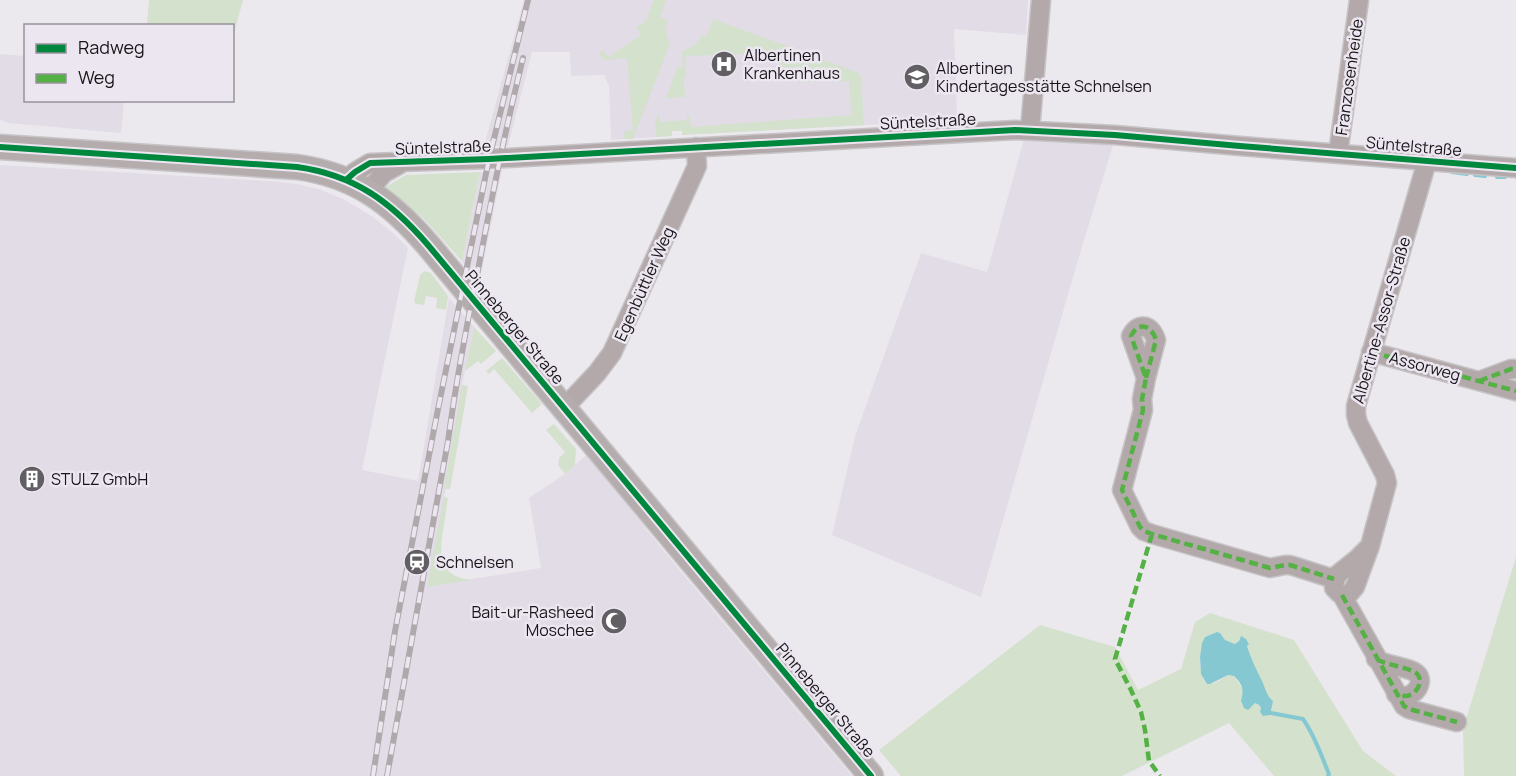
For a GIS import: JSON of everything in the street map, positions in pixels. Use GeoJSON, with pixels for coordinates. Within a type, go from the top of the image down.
{"type":"FeatureCollection","features":[{"type":"Feature","properties":{"kind":"main road","name":"Pinneberger Straße"},"geometry":{"type":"LineString","coordinates":[[3,145],[297,167],[325,172],[357,185],[392,208],[420,236],[871,776]]}},
{"type":"Feature","properties":{"kind":"street"},"geometry":{"type":"LineString","coordinates":[[1030,130],[1041,0]]}},
{"type":"Feature","properties":{"kind":"street","name":"Franzosenheide"},"geometry":{"type":"LineString","coordinates":[[1338,154],[1359,0]]}},
{"type":"Feature","properties":{"kind":"street","name":"Süntelstraße"},"geometry":{"type":"LineString","coordinates":[[357,185],[355,172],[370,163],[1030,130],[1516,168]]}},
{"type":"Feature","properties":{"kind":"street","name":"Egenbüttler Weg"},"geometry":{"type":"LineString","coordinates":[[564,408],[597,373],[612,353],[697,166],[696,147]]}},
{"type":"Feature","properties":{"kind":"street","name":"Albertine-Assor-Straße"},"geometry":{"type":"LineString","coordinates":[[1338,587],[1340,571],[1370,546],[1387,483],[1360,426],[1356,406],[1427,161]]}},
{"type":"Feature","properties":{"kind":"street","name":"Assorweg"},"geometry":{"type":"LineString","coordinates":[[1371,352],[1516,391]]}},
{"type":"Feature","properties":{"kind":"street","name":"Assorweg"},"geometry":{"type":"LineString","coordinates":[[1479,381],[1516,369]]}},
{"type":"Feature","properties":{"kind":"street"},"geometry":{"type":"LineString","coordinates":[[1146,378],[1142,399],[1142,420],[1122,490],[1140,527],[1152,534],[1270,568],[1290,565],[1338,587],[1406,708],[1457,722]]}},
{"type":"Feature","properties":{"kind":"street"},"geometry":{"type":"LineString","coordinates":[[1377,659],[1418,675],[1420,680],[1418,688],[1412,694],[1406,696],[1396,693]]}},
{"type":"Feature","properties":{"kind":"shaded area","name":"Albertinen Krankenhaus"},"geometry":{"type":"Polygon","coordinates":[[[524,0],[1028,0],[1026,35],[954,29],[957,120],[682,135],[682,131],[672,131],[672,136],[611,140],[609,86],[604,75],[571,76],[570,52],[532,52],[508,146],[484,146],[524,0]]]}},
{"type":"Feature","properties":{"kind":"shaded area"},"geometry":{"type":"Polygon","coordinates":[[[0,54],[24,56],[24,102],[124,102],[121,133],[8,123],[0,119],[0,54]]]}},
{"type":"Feature","properties":{"kind":"shaded area"},"geometry":{"type":"Polygon","coordinates":[[[1024,139],[1114,142],[981,597],[832,535],[855,436],[921,253],[987,272],[1024,139]]]}},
{"type":"Feature","properties":{"kind":"shaded area"},"geometry":{"type":"Polygon","coordinates":[[[0,165],[297,184],[319,189],[345,200],[373,217],[408,248],[362,470],[418,481],[449,298],[474,327],[462,385],[468,386],[450,489],[446,489],[444,497],[448,498],[427,586],[541,568],[529,498],[565,474],[587,454],[659,545],[852,776],[0,776],[0,165]]]}},
{"type":"Feature","properties":{"kind":"shaded area"},"geometry":{"type":"Polygon","coordinates":[[[502,170],[479,284],[462,261],[480,172],[502,170]]]}},
{"type":"Feature","properties":{"kind":"green space"},"geometry":{"type":"Polygon","coordinates":[[[149,0],[243,0],[234,33],[234,24],[147,24],[149,0]]]}},
{"type":"Feature","properties":{"kind":"green space"},"geometry":{"type":"Polygon","coordinates":[[[654,0],[666,0],[660,17],[668,20],[665,29],[670,44],[633,139],[624,139],[623,132],[633,130],[627,58],[605,60],[599,54],[602,50],[608,57],[641,35],[636,27],[646,21],[654,0]]]}},
{"type":"Feature","properties":{"kind":"green space"},"geometry":{"type":"Polygon","coordinates":[[[713,19],[859,73],[864,125],[682,135],[682,131],[672,131],[672,136],[656,137],[655,124],[658,114],[660,122],[687,120],[687,115],[689,115],[691,127],[851,115],[849,81],[795,82],[794,70],[779,67],[779,58],[766,53],[686,56],[685,97],[666,98],[679,62],[679,67],[683,67],[682,52],[695,45],[702,35],[706,37],[713,19]]]}},
{"type":"Feature","properties":{"kind":"green space"},"geometry":{"type":"Polygon","coordinates":[[[480,172],[462,261],[423,218],[385,187],[406,175],[480,172]]]}},
{"type":"Feature","properties":{"kind":"green space"},"geometry":{"type":"Polygon","coordinates":[[[424,271],[431,273],[448,296],[446,310],[436,308],[437,298],[426,296],[424,305],[416,304],[414,301],[420,275],[424,271]]]}},
{"type":"Feature","properties":{"kind":"green space"},"geometry":{"type":"Polygon","coordinates":[[[474,327],[496,351],[481,364],[478,361],[465,371],[474,327]]]}},
{"type":"Feature","properties":{"kind":"green space"},"geometry":{"type":"Polygon","coordinates":[[[502,358],[542,404],[532,413],[494,369],[489,374],[486,371],[502,358]]]}},
{"type":"Feature","properties":{"kind":"green space"},"geometry":{"type":"Polygon","coordinates":[[[462,385],[468,386],[450,489],[444,489],[462,385]]]}},
{"type":"Feature","properties":{"kind":"green space"},"geometry":{"type":"Polygon","coordinates":[[[554,424],[576,449],[575,465],[565,474],[558,465],[559,458],[565,452],[546,430],[554,424]]]}},
{"type":"Feature","properties":{"kind":"green space"},"geometry":{"type":"Polygon","coordinates":[[[444,497],[448,498],[441,549],[444,564],[453,574],[471,580],[427,587],[444,497]]]}},
{"type":"Feature","properties":{"kind":"green space"},"geometry":{"type":"Polygon","coordinates":[[[1516,557],[1516,776],[1464,776],[1463,729],[1516,557]]]}},
{"type":"Feature","properties":{"kind":"green space"},"geometry":{"type":"Polygon","coordinates":[[[1210,613],[1294,640],[1363,751],[1396,776],[1274,776],[1229,723],[1122,776],[901,776],[879,750],[1040,625],[1115,647],[1138,690],[1181,669],[1195,622],[1210,613]],[[1220,633],[1205,637],[1200,655],[1204,679],[1207,684],[1210,684],[1228,675],[1234,676],[1250,707],[1254,703],[1261,709],[1267,697],[1249,652],[1247,645],[1249,644],[1246,639],[1240,637],[1236,644],[1225,640],[1220,633]]]}},
{"type":"Feature","properties":{"kind":"water"},"geometry":{"type":"Polygon","coordinates":[[[1217,632],[1225,640],[1235,644],[1241,636],[1246,639],[1252,660],[1273,701],[1270,715],[1263,716],[1260,712],[1261,708],[1255,703],[1248,710],[1244,708],[1241,701],[1242,687],[1234,676],[1228,675],[1207,684],[1201,674],[1202,643],[1205,637],[1217,632]]]}},
{"type":"Feature","properties":{"kind":"waterway"},"geometry":{"type":"LineString","coordinates":[[1452,172],[1467,174]]}},
{"type":"Feature","properties":{"kind":"waterway"},"geometry":{"type":"LineString","coordinates":[[1475,175],[1485,176]]}},
{"type":"Feature","properties":{"kind":"waterway"},"geometry":{"type":"LineString","coordinates":[[1497,177],[1505,177]]}},
{"type":"Feature","properties":{"kind":"waterway"},"geometry":{"type":"LineString","coordinates":[[1271,713],[1303,719],[1318,746],[1328,776]]}},
{"type":"Feature","properties":{"kind":"railway"},"geometry":{"type":"LineString","coordinates":[[373,776],[395,631],[438,409],[489,159],[528,0]]}},
{"type":"Feature","properties":{"kind":"railway"},"geometry":{"type":"LineString","coordinates":[[387,776],[466,331],[499,161],[523,58]]}},
{"type":"Feature","properties":{"kind":"marked path"},"geometry":{"type":"LineString","coordinates":[[1146,378],[1156,340],[1152,331],[1141,327],[1131,336],[1146,378],[1142,399],[1143,410],[1122,490],[1140,527],[1152,534],[1270,568],[1290,565],[1334,579]]}},
{"type":"Feature","properties":{"kind":"marked path"},"geometry":{"type":"LineString","coordinates":[[1371,352],[1516,391]]}},
{"type":"Feature","properties":{"kind":"marked path"},"geometry":{"type":"LineString","coordinates":[[1479,381],[1516,369]]}},
{"type":"Feature","properties":{"kind":"marked path"},"geometry":{"type":"LineString","coordinates":[[1152,534],[1115,659],[1141,712],[1149,761],[1160,776]]}},
{"type":"Feature","properties":{"kind":"marked path"},"geometry":{"type":"LineString","coordinates":[[1342,595],[1404,706],[1457,722]]}},
{"type":"Feature","properties":{"kind":"marked path"},"geometry":{"type":"LineString","coordinates":[[1377,659],[1415,672],[1420,678],[1415,691],[1405,696],[1396,694]]}},
{"type":"Feature","properties":{"kind":"cycle path"},"geometry":{"type":"LineString","coordinates":[[346,180],[370,163],[489,159],[1015,130],[1115,135],[1516,168]]}},
{"type":"Feature","properties":{"kind":"cycle path"},"geometry":{"type":"LineString","coordinates":[[0,147],[297,167],[318,171],[354,184],[386,204],[428,245],[871,776]]}},
{"type":"Feature","properties":{"kind":"place","name":"Albertinen Krankenhaus"},"geometry":{"type":"Point","coordinates":[724,64]}},
{"type":"Feature","properties":{"kind":"place","name":"Albertinen Kindertagesstätte Schnelsen"},"geometry":{"type":"Point","coordinates":[917,77]}},
{"type":"Feature","properties":{"kind":"place","name":"STULZ GmbH"},"geometry":{"type":"Point","coordinates":[32,479]}},
{"type":"Feature","properties":{"kind":"place","name":"Schnelsen"},"geometry":{"type":"Point","coordinates":[417,562]}},
{"type":"Feature","properties":{"kind":"place","name":"Bait-ur-Rasheed Moschee"},"geometry":{"type":"Point","coordinates":[614,621]}}]}
